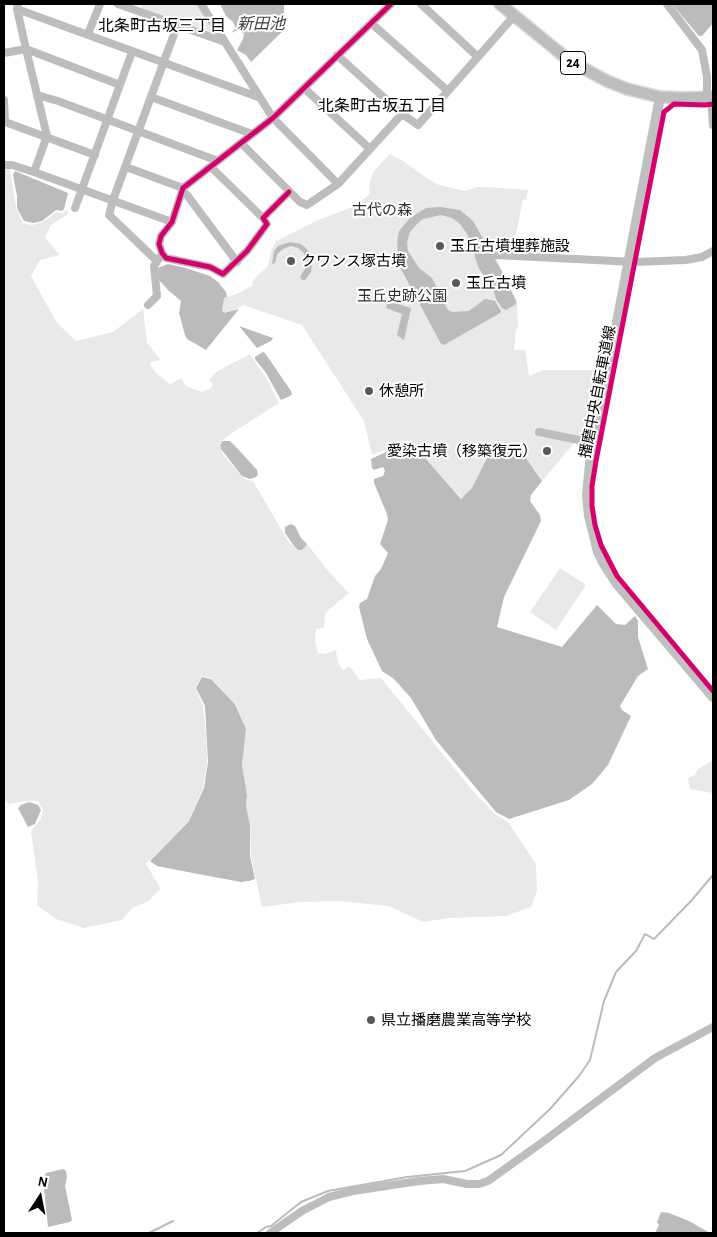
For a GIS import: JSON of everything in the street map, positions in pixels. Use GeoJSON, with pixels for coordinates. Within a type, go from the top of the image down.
{"type":"FeatureCollection","features":[{"type":"Feature","properties":{"kind":"main road","name":"24"},"geometry":{"type":"LineString","coordinates":[[509,8],[562,56],[587,72],[627,88],[660,97],[710,97]]}},
{"type":"Feature","properties":{"kind":"street"},"geometry":{"type":"LineString","coordinates":[[88,34],[100,4]]}},
{"type":"Feature","properties":{"kind":"street"},"geometry":{"type":"LineString","coordinates":[[118,4],[225,42]]}},
{"type":"Feature","properties":{"kind":"street"},"geometry":{"type":"LineString","coordinates":[[201,4],[273,118],[338,184]]}},
{"type":"Feature","properties":{"kind":"street"},"geometry":{"type":"LineString","coordinates":[[37,96],[58,101],[107,119],[215,164],[267,224],[247,251],[223,274],[210,267],[166,258],[162,253],[159,244],[161,236],[172,222],[182,190],[215,164],[252,134],[273,118],[391,4]]}},
{"type":"Feature","properties":{"kind":"street"},"geometry":{"type":"LineString","coordinates":[[421,4],[478,57]]}},
{"type":"Feature","properties":{"kind":"street"},"geometry":{"type":"LineString","coordinates":[[667,4],[702,50],[713,125]]}},
{"type":"Feature","properties":{"kind":"street"},"geometry":{"type":"LineString","coordinates":[[18,7],[132,52],[258,97]]}},
{"type":"Feature","properties":{"kind":"street"},"geometry":{"type":"LineString","coordinates":[[18,7],[26,50],[47,136],[34,172]]}},
{"type":"Feature","properties":{"kind":"street"},"geometry":{"type":"LineString","coordinates":[[337,55],[402,114],[418,126],[478,57],[509,8]]}},
{"type":"Feature","properties":{"kind":"street"},"geometry":{"type":"LineString","coordinates":[[371,23],[448,91]]}},
{"type":"Feature","properties":{"kind":"street"},"geometry":{"type":"LineString","coordinates":[[158,261],[109,215],[177,26]]}},
{"type":"Feature","properties":{"kind":"street"},"geometry":{"type":"LineString","coordinates":[[4,53],[26,50],[120,85]]}},
{"type":"Feature","properties":{"kind":"street"},"geometry":{"type":"LineString","coordinates":[[76,208],[132,52]]}},
{"type":"Feature","properties":{"kind":"street"},"geometry":{"type":"LineString","coordinates":[[304,88],[370,149]]}},
{"type":"Feature","properties":{"kind":"street"},"geometry":{"type":"LineString","coordinates":[[152,97],[252,134]]}},
{"type":"Feature","properties":{"kind":"street"},"geometry":{"type":"LineString","coordinates":[[660,97],[588,476],[588,516],[598,552],[617,584],[713,697]]}},
{"type":"Feature","properties":{"kind":"street"},"geometry":{"type":"LineString","coordinates":[[4,100],[4,122],[95,155]]}},
{"type":"Feature","properties":{"kind":"street"},"geometry":{"type":"LineString","coordinates":[[241,143],[289,192],[300,202],[307,205],[338,184],[402,114]]}},
{"type":"Feature","properties":{"kind":"street"},"geometry":{"type":"LineString","coordinates":[[4,165],[12,165],[34,172],[172,222]]}},
{"type":"Feature","properties":{"kind":"street"},"geometry":{"type":"LineString","coordinates":[[126,167],[182,190],[237,262]]}},
{"type":"Feature","properties":{"kind":"street"},"geometry":{"type":"LineString","coordinates":[[263,218],[289,192]]}},
{"type":"Feature","properties":{"kind":"street"},"geometry":{"type":"LineString","coordinates":[[495,255],[629,262],[686,260],[702,257],[713,251]]}},
{"type":"Feature","properties":{"kind":"street"},"geometry":{"type":"LineString","coordinates":[[148,305],[157,296],[154,266],[162,253]]}},
{"type":"Feature","properties":{"kind":"street"},"geometry":{"type":"LineString","coordinates":[[538,432],[594,443]]}},
{"type":"Feature","properties":{"kind":"street"},"geometry":{"type":"LineString","coordinates":[[270,1233],[302,1211],[329,1198],[353,1191],[443,1179],[468,1184],[479,1184],[488,1181],[655,1058],[713,1026]]}},
{"type":"Feature","properties":{"kind":"green space"},"geometry":{"type":"Polygon","coordinates":[[[143,4],[197,4],[213,31],[211,36],[141,10],[143,4]]]}},
{"type":"Feature","properties":{"kind":"green space","name":"玉丘史跡公園"},"geometry":{"type":"Polygon","coordinates":[[[390,154],[439,185],[465,191],[477,187],[528,190],[526,200],[523,199],[513,249],[491,248],[517,301],[518,328],[516,329],[514,350],[525,350],[529,376],[543,370],[602,371],[587,445],[574,443],[542,481],[521,451],[513,454],[491,450],[472,488],[464,498],[461,498],[410,440],[372,455],[364,421],[302,325],[243,305],[224,314],[222,311],[224,298],[235,295],[253,285],[252,282],[268,266],[271,251],[276,241],[318,220],[355,206],[370,194],[369,185],[374,171],[390,154]]]}},
{"type":"Feature","properties":{"kind":"green space"},"geometry":{"type":"Polygon","coordinates":[[[4,168],[10,169],[16,207],[23,223],[32,225],[43,222],[56,212],[63,213],[67,209],[68,214],[51,225],[45,238],[60,255],[40,260],[31,276],[57,323],[76,341],[113,332],[143,309],[147,343],[161,360],[151,362],[150,365],[155,372],[170,384],[181,378],[186,386],[202,392],[211,388],[213,384],[209,380],[216,372],[250,354],[268,381],[279,403],[232,433],[221,441],[219,445],[224,456],[241,475],[245,479],[253,481],[288,541],[297,550],[302,550],[308,545],[329,572],[349,593],[325,613],[324,628],[316,629],[315,641],[318,653],[325,654],[336,650],[337,660],[342,669],[344,670],[349,666],[360,680],[381,678],[472,790],[495,814],[508,822],[536,864],[537,891],[531,907],[506,916],[449,918],[423,922],[389,906],[339,901],[300,902],[262,907],[251,856],[250,824],[246,806],[247,795],[242,765],[246,729],[236,704],[211,678],[202,676],[195,688],[203,706],[206,735],[207,762],[203,788],[189,820],[146,864],[161,889],[147,902],[132,908],[122,920],[84,928],[56,919],[37,905],[38,882],[31,831],[41,819],[43,810],[38,801],[9,804],[4,798],[4,168]]]}},
{"type":"Feature","properties":{"kind":"green space"},"geometry":{"type":"Polygon","coordinates":[[[560,568],[586,585],[556,630],[530,612],[560,568]]]}},
{"type":"Feature","properties":{"kind":"green space"},"geometry":{"type":"Polygon","coordinates":[[[713,760],[713,793],[690,789],[688,778],[695,775],[698,769],[713,760]]]}},
{"type":"Feature","properties":{"kind":"water","name":"新田池"},"geometry":{"type":"Polygon","coordinates":[[[220,4],[284,4],[284,30],[251,62],[246,55],[237,50],[244,34],[238,30],[231,33],[236,28],[233,22],[226,16],[220,4]]]}},
{"type":"Feature","properties":{"kind":"water"},"geometry":{"type":"Polygon","coordinates":[[[672,4],[713,4],[713,23],[702,36],[699,36],[672,4]]]}},
{"type":"Feature","properties":{"kind":"water"},"geometry":{"type":"Polygon","coordinates":[[[15,171],[68,193],[64,209],[62,211],[56,210],[42,221],[33,223],[24,221],[17,208],[13,175],[15,171]]]}},
{"type":"Feature","properties":{"kind":"water"},"geometry":{"type":"Polygon","coordinates":[[[441,207],[460,210],[473,221],[500,268],[516,301],[516,304],[506,310],[502,308],[496,299],[492,285],[479,269],[468,235],[460,224],[452,218],[441,215],[423,219],[410,232],[407,242],[408,251],[419,268],[432,278],[448,310],[452,312],[469,311],[485,299],[495,301],[501,311],[444,345],[441,344],[401,269],[397,243],[399,231],[410,218],[426,208],[441,207]]]}},
{"type":"Feature","properties":{"kind":"water"},"geometry":{"type":"Polygon","coordinates":[[[290,242],[301,244],[313,258],[311,272],[305,280],[302,280],[300,277],[306,267],[307,259],[298,248],[291,246],[283,249],[277,254],[275,263],[272,264],[274,251],[278,246],[290,242]]]}},
{"type":"Feature","properties":{"kind":"water"},"geometry":{"type":"Polygon","coordinates":[[[168,264],[210,276],[226,292],[227,297],[224,298],[222,311],[224,313],[239,309],[206,350],[187,339],[179,313],[181,301],[159,280],[158,268],[168,264]]]}},
{"type":"Feature","properties":{"kind":"water"},"geometry":{"type":"Polygon","coordinates":[[[395,303],[411,308],[404,340],[397,335],[402,314],[386,308],[387,304],[395,303]]]}},
{"type":"Feature","properties":{"kind":"water"},"geometry":{"type":"Polygon","coordinates":[[[239,326],[273,338],[257,348],[239,326]]]}},
{"type":"Feature","properties":{"kind":"water"},"geometry":{"type":"Polygon","coordinates":[[[263,352],[291,391],[292,394],[290,396],[281,400],[266,373],[255,359],[255,357],[263,352]]]}},
{"type":"Feature","properties":{"kind":"water"},"geometry":{"type":"Polygon","coordinates":[[[222,441],[230,441],[238,449],[257,470],[258,475],[256,477],[250,479],[242,476],[221,449],[222,441]]]}},
{"type":"Feature","properties":{"kind":"water"},"geometry":{"type":"Polygon","coordinates":[[[407,442],[414,445],[461,499],[472,488],[491,450],[513,454],[521,451],[542,481],[531,495],[530,501],[540,515],[541,521],[504,597],[497,627],[562,647],[597,605],[616,624],[625,625],[635,616],[638,621],[638,637],[648,669],[638,676],[620,706],[622,710],[631,716],[608,765],[592,784],[569,800],[509,819],[496,812],[436,740],[411,698],[394,679],[382,671],[367,639],[359,607],[360,603],[367,599],[375,576],[381,569],[388,553],[380,544],[388,520],[387,514],[374,483],[374,479],[383,476],[385,471],[383,467],[374,470],[371,459],[407,442]]]}},
{"type":"Feature","properties":{"kind":"water"},"geometry":{"type":"Polygon","coordinates":[[[291,524],[295,526],[307,545],[302,550],[298,550],[294,546],[285,533],[285,527],[291,524]]]}},
{"type":"Feature","properties":{"kind":"water"},"geometry":{"type":"Polygon","coordinates":[[[202,677],[211,679],[235,704],[246,729],[242,765],[250,825],[250,856],[255,879],[249,881],[241,882],[157,866],[150,861],[189,821],[204,788],[208,762],[205,706],[196,688],[202,677]]]}},
{"type":"Feature","properties":{"kind":"water"},"geometry":{"type":"Polygon","coordinates":[[[29,802],[38,805],[41,810],[35,824],[28,827],[18,808],[29,802]]]}},
{"type":"Feature","properties":{"kind":"water"},"geometry":{"type":"Polygon","coordinates":[[[63,1169],[66,1171],[65,1186],[72,1220],[48,1227],[43,1179],[46,1173],[63,1169]]]}},
{"type":"Feature","properties":{"kind":"water"},"geometry":{"type":"Polygon","coordinates":[[[661,1212],[689,1221],[710,1233],[655,1233],[659,1225],[657,1222],[661,1212]]]}},
{"type":"Feature","properties":{"kind":"waterway"},"geometry":{"type":"LineString","coordinates":[[257,1233],[271,1226],[301,1202],[328,1191],[407,1177],[465,1171],[501,1155],[550,1109],[579,1076],[590,1060],[604,1001],[616,972],[636,951],[645,934],[654,939],[713,875]]}},
{"type":"Feature","properties":{"kind":"waterway"},"geometry":{"type":"LineString","coordinates":[[149,1233],[173,1221]]}},
{"type":"Feature","properties":{"kind":"cycle path"},"geometry":{"type":"LineString","coordinates":[[289,192],[263,218],[267,224],[247,251],[223,274],[210,267],[166,258],[162,253],[159,244],[161,236],[172,222],[183,188],[273,118],[391,4]]}},
{"type":"Feature","properties":{"kind":"cycle path","name":"播磨中央自転車道線"},"geometry":{"type":"LineString","coordinates":[[713,104],[674,104],[664,112],[592,486],[592,506],[595,525],[601,545],[617,576],[713,691]]}},
{"type":"Feature","properties":{"kind":"place","name":"玉丘古墳埋葬施設"},"geometry":{"type":"Point","coordinates":[440,246]}},
{"type":"Feature","properties":{"kind":"place","name":"クワンス塚古墳"},"geometry":{"type":"Point","coordinates":[291,261]}},
{"type":"Feature","properties":{"kind":"place","name":"玉丘古墳"},"geometry":{"type":"Point","coordinates":[456,283]}},
{"type":"Feature","properties":{"kind":"place","name":"休憩所"},"geometry":{"type":"Point","coordinates":[369,391]}},
{"type":"Feature","properties":{"kind":"place","name":"愛染古墳（移築復元）"},"geometry":{"type":"Point","coordinates":[547,451]}},
{"type":"Feature","properties":{"kind":"place","name":"県立播磨農業高等学校"},"geometry":{"type":"Point","coordinates":[371,1020]}},
{"type":"Feature","properties":{"kind":"district","name":"北条町古坂三丁目"},"geometry":{"type":"Point","coordinates":[162,26]}},
{"type":"Feature","properties":{"kind":"district","name":"北条町古坂五丁目"},"geometry":{"type":"Point","coordinates":[382,106]}},
{"type":"Feature","properties":{"kind":"park label","name":"古代の森"},"geometry":{"type":"Point","coordinates":[382,210]}}]}
